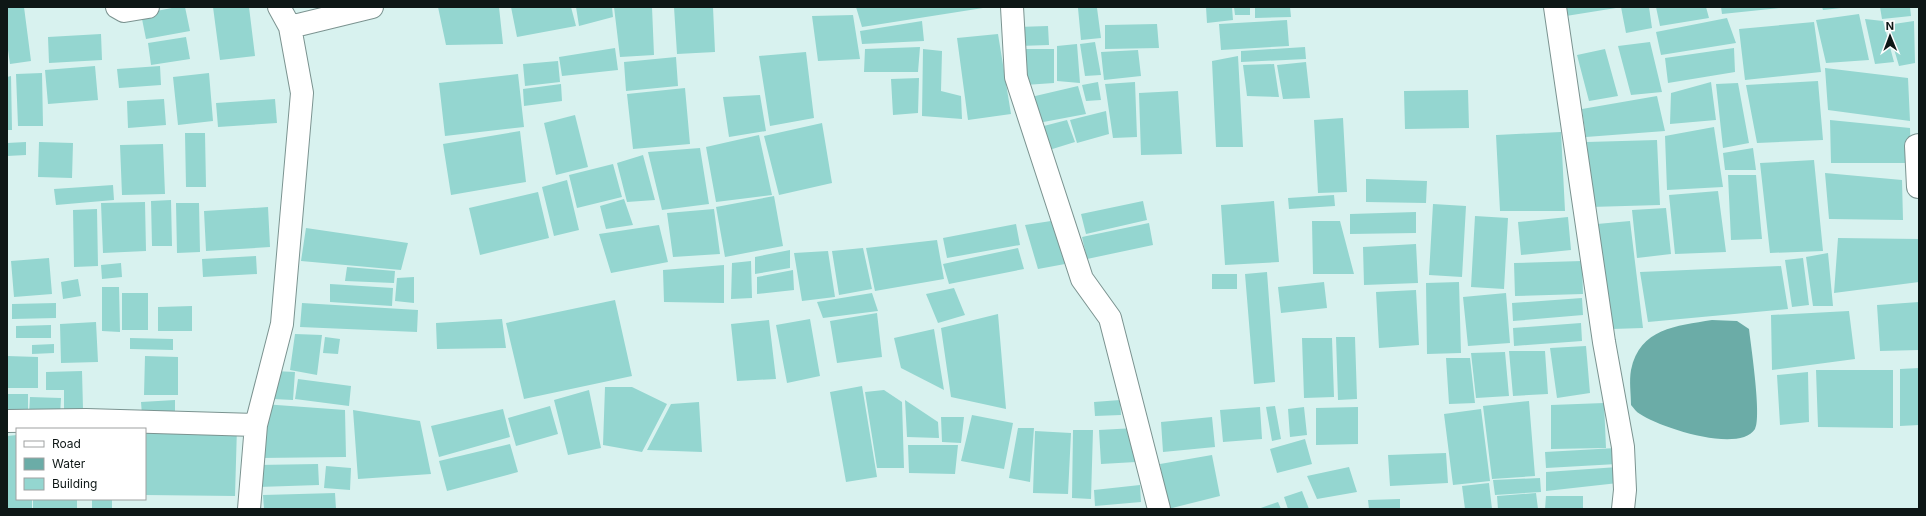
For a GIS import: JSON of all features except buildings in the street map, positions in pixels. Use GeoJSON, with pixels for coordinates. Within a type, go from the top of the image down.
{"type":"FeatureCollection","features":[{"type":"Feature","properties":{"kind":"street"},"geometry":{"type":"LineString","coordinates":[[117,7],[124,10],[148,7]]}},
{"type":"Feature","properties":{"kind":"street"},"geometry":{"type":"LineString","coordinates":[[249,509],[256,425],[282,324],[302,93],[290,26],[279,7]]}},
{"type":"Feature","properties":{"kind":"street"},"geometry":{"type":"LineString","coordinates":[[290,26],[372,7]]}},
{"type":"Feature","properties":{"kind":"street"},"geometry":{"type":"LineString","coordinates":[[1012,7],[1016,77],[1082,279],[1110,318],[1159,509]]}},
{"type":"Feature","properties":{"kind":"street"},"geometry":{"type":"LineString","coordinates":[[1555,7],[1604,342],[1623,447],[1625,490],[1623,509]]}},
{"type":"Feature","properties":{"kind":"street"},"geometry":{"type":"LineString","coordinates":[[1919,145],[1916,146],[1919,187]]}},
{"type":"Feature","properties":{"kind":"street"},"geometry":{"type":"LineString","coordinates":[[7,421],[86,420],[256,425]]}},
{"type":"Feature","properties":{"kind":"water"},"geometry":{"type":"Polygon","coordinates":[[[1712,320],[1737,321],[1749,329],[1757,397],[1757,422],[1755,429],[1746,436],[1733,439],[1717,439],[1699,436],[1650,419],[1636,411],[1631,405],[1631,370],[1642,345],[1651,337],[1673,327],[1712,320]]]}}]}
